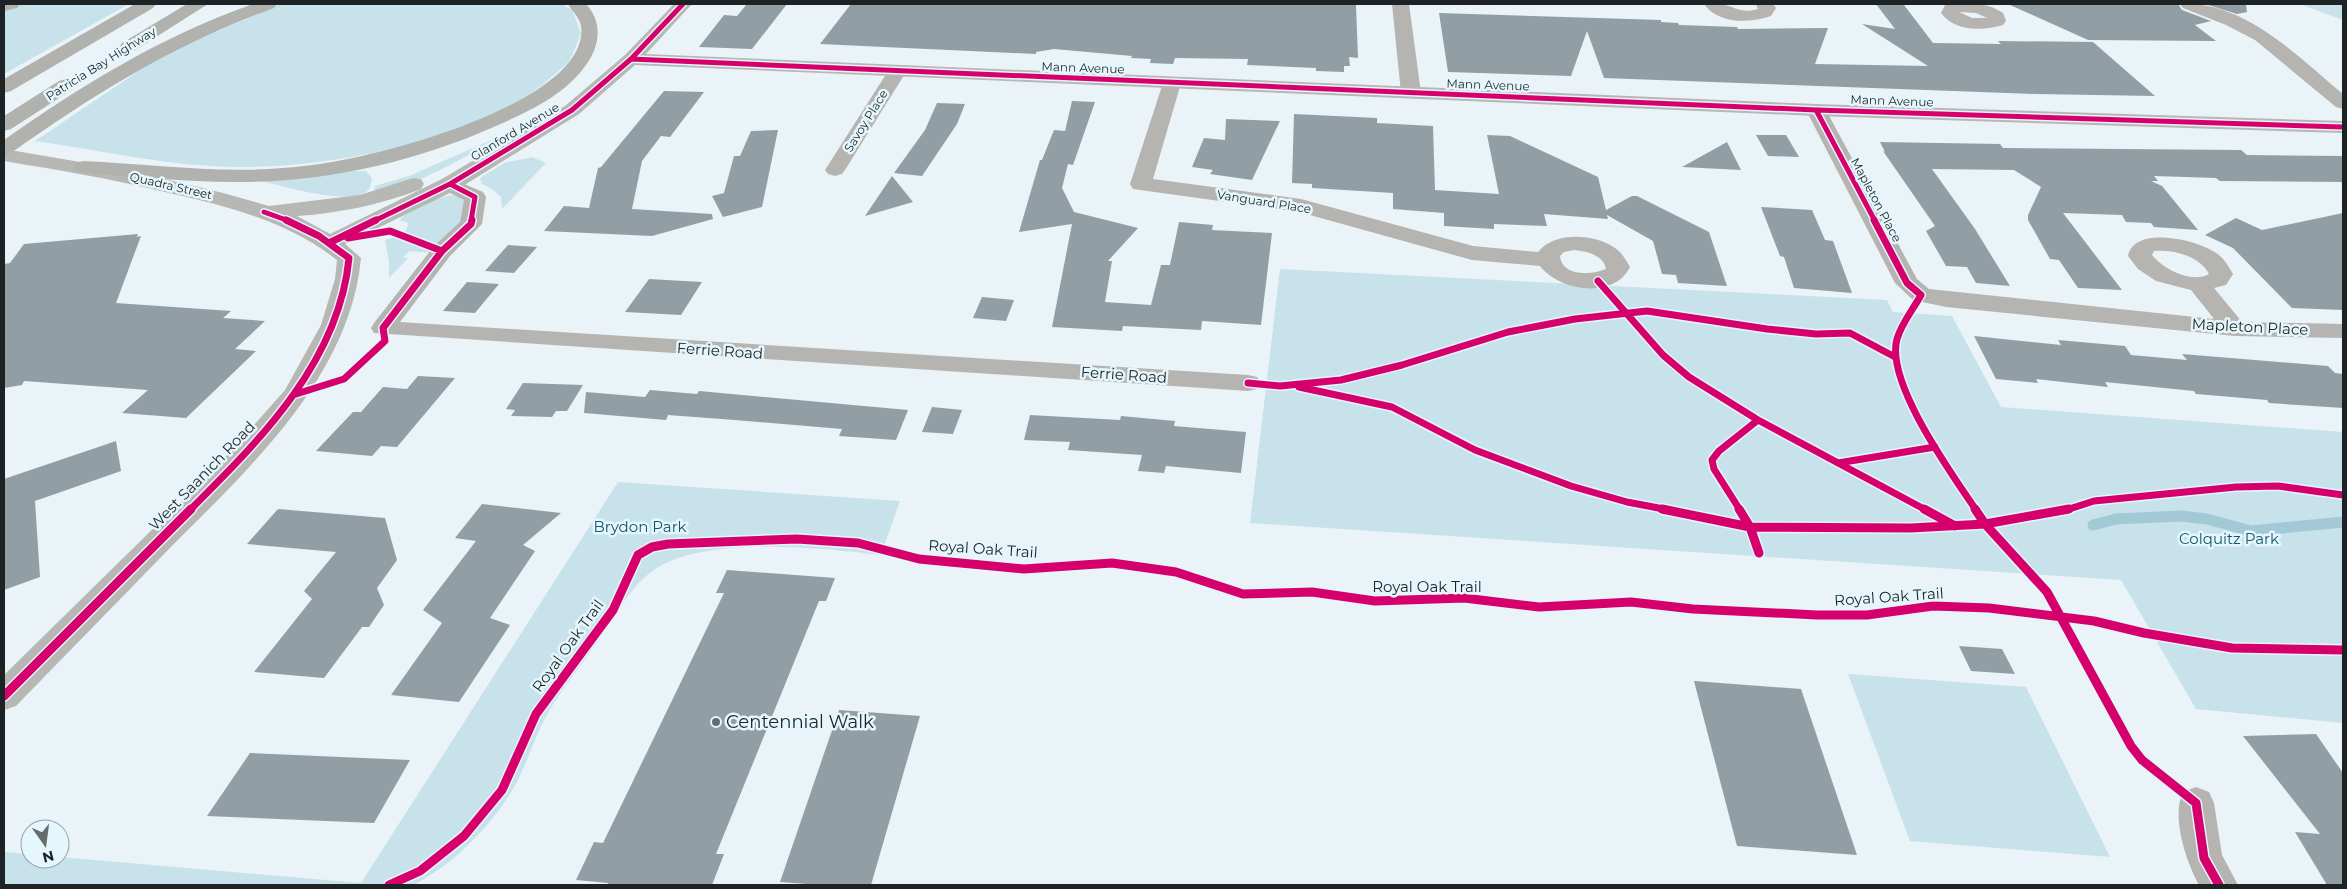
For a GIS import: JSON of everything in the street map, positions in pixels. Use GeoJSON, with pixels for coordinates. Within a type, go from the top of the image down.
{"type":"FeatureCollection","features":[{"type":"Feature","properties":{"kind":"highway"},"geometry":{"type":"LineString","coordinates":[[4,6],[10,4]]}},
{"type":"Feature","properties":{"kind":"highway","name":"Patricia Bay Highway"},"geometry":{"type":"LineString","coordinates":[[4,87],[147,4]]}},
{"type":"Feature","properties":{"kind":"highway","name":"Patricia Bay Highway"},"geometry":{"type":"LineString","coordinates":[[109,58],[199,4]]}},
{"type":"Feature","properties":{"kind":"highway"},"geometry":{"type":"LineString","coordinates":[[4,149],[120,72],[167,45],[202,28],[268,4]]}},
{"type":"Feature","properties":{"kind":"highway"},"geometry":{"type":"LineString","coordinates":[[83,166],[235,176],[284,173],[341,166],[398,154],[443,140],[486,124],[520,107],[548,90],[569,72],[584,54],[591,37],[589,21],[576,4]]}},
{"type":"Feature","properties":{"kind":"highway","name":"Patricia Bay Highway"},"geometry":{"type":"LineString","coordinates":[[4,125],[92,68]]}},
{"type":"Feature","properties":{"kind":"main road","name":"Glanford Avenue"},"geometry":{"type":"LineString","coordinates":[[330,242],[450,184],[572,110],[631,59],[683,4]]}},
{"type":"Feature","properties":{"kind":"main road","name":"Mann Avenue"},"geometry":{"type":"LineString","coordinates":[[631,59],[897,72],[1816,110],[2343,127]]}},
{"type":"Feature","properties":{"kind":"main road"},"geometry":{"type":"LineString","coordinates":[[264,212],[356,204],[390,194],[426,178],[517,145]]}},
{"type":"Feature","properties":{"kind":"main road","name":"Quadra Street"},"geometry":{"type":"LineString","coordinates":[[4,155],[83,166],[218,197],[283,218],[330,242]]}},
{"type":"Feature","properties":{"kind":"main road","name":"West Saanich Road"},"geometry":{"type":"LineString","coordinates":[[4,696],[231,470],[296,394],[333,325],[347,279],[349,258],[330,242]]}},
{"type":"Feature","properties":{"kind":"street"},"geometry":{"type":"LineString","coordinates":[[1400,4],[1411,93]]}},
{"type":"Feature","properties":{"kind":"street"},"geometry":{"type":"LineString","coordinates":[[1697,4],[1713,4],[1727,13],[1750,16],[1765,12],[1767,8],[1764,4]]}},
{"type":"Feature","properties":{"kind":"street"},"geometry":{"type":"LineString","coordinates":[[2189,4],[2232,21],[2261,36],[2343,103]]}},
{"type":"Feature","properties":{"kind":"street","name":"Savoy Place"},"geometry":{"type":"LineString","coordinates":[[835,170],[897,72]]}},
{"type":"Feature","properties":{"kind":"street","name":"Vanguard Place"},"geometry":{"type":"LineString","coordinates":[[1172,83],[1141,184],[1301,206],[1472,253],[1547,260]]}},
{"type":"Feature","properties":{"kind":"street","name":"Mapleton Place"},"geometry":{"type":"LineString","coordinates":[[1816,110],[1907,283],[1921,295],[1946,300],[2234,329],[2343,331]]}},
{"type":"Feature","properties":{"kind":"street","name":"Ferrie Road"},"geometry":{"type":"LineString","coordinates":[[450,184],[474,197],[471,224],[442,251],[383,328],[1248,383]]}},
{"type":"Feature","properties":{"kind":"street"},"geometry":{"type":"LineString","coordinates":[[2198,284],[2234,329]]}},
{"type":"Feature","properties":{"kind":"street"},"geometry":{"type":"LineString","coordinates":[[2196,803],[2204,858],[2218,885]]}},
{"type":"Feature","properties":{"kind":"green space"},"geometry":{"type":"Polygon","coordinates":[[[21,4],[129,4],[4,74],[4,9],[21,4]]]}},
{"type":"Feature","properties":{"kind":"green space"},"geometry":{"type":"Polygon","coordinates":[[[281,4],[562,4],[572,10],[581,33],[569,61],[555,74],[525,97],[489,117],[448,133],[405,146],[361,155],[276,166],[213,166],[162,161],[35,141],[164,54],[281,4]]]}},
{"type":"Feature","properties":{"kind":"green space"},"geometry":{"type":"Polygon","coordinates":[[[2300,4],[2343,4],[2343,20],[2300,4]]]}},
{"type":"Feature","properties":{"kind":"green space"},"geometry":{"type":"Polygon","coordinates":[[[505,134],[421,179],[387,190],[374,190],[375,186],[409,176],[505,134]]]}},
{"type":"Feature","properties":{"kind":"green space"},"geometry":{"type":"Polygon","coordinates":[[[532,157],[546,163],[502,209],[501,197],[492,189],[482,184],[480,178],[504,163],[532,157]]]}},
{"type":"Feature","properties":{"kind":"green space"},"geometry":{"type":"Polygon","coordinates":[[[366,171],[372,178],[368,191],[357,196],[329,196],[257,180],[366,171]]]}},
{"type":"Feature","properties":{"kind":"green space"},"geometry":{"type":"Polygon","coordinates":[[[453,195],[466,198],[476,206],[434,253],[409,251],[403,258],[408,258],[389,278],[389,261],[385,240],[404,234],[409,223],[399,220],[424,204],[453,195]]]}},
{"type":"Feature","properties":{"kind":"green space","name":"Colquitz Park"},"geometry":{"type":"Polygon","coordinates":[[[1280,269],[1887,300],[1893,312],[1952,316],[2001,407],[2343,432],[2343,723],[2196,709],[2121,580],[1250,523],[1280,269]]]}},
{"type":"Feature","properties":{"kind":"green space","name":"Brydon Park"},"geometry":{"type":"Polygon","coordinates":[[[618,482],[900,501],[881,555],[796,547],[732,548],[702,552],[676,559],[654,570],[645,577],[622,604],[553,705],[541,726],[519,778],[499,810],[460,853],[430,876],[414,885],[4,885],[4,852],[20,853],[20,869],[70,869],[70,858],[361,883],[618,482]]]}},
{"type":"Feature","properties":{"kind":"green space"},"geometry":{"type":"Polygon","coordinates":[[[1848,674],[2026,687],[2110,857],[1910,841],[1848,674]]]}},
{"type":"Feature","properties":{"kind":"building"},"geometry":{"type":"Polygon","coordinates":[[[747,4],[787,4],[752,49],[699,47],[724,15],[737,16],[747,4]]]}},
{"type":"Feature","properties":{"kind":"building"},"geometry":{"type":"Polygon","coordinates":[[[851,4],[1356,5],[1358,58],[1349,57],[1350,66],[1344,66],[1344,72],[1316,71],[1316,68],[1247,65],[1248,59],[1175,58],[1173,64],[1150,63],[1151,59],[1131,58],[1132,56],[1054,49],[1036,52],[1036,54],[820,44],[851,4]]]}},
{"type":"Feature","properties":{"kind":"building"},"geometry":{"type":"Polygon","coordinates":[[[1876,4],[1904,5],[1933,43],[2001,44],[1998,41],[2093,42],[2155,96],[2037,94],[1604,78],[1587,31],[1571,76],[1448,72],[1439,13],[1661,20],[1661,22],[1678,23],[1679,25],[1737,27],[1738,29],[1828,28],[1815,64],[1928,66],[1862,24],[1895,29],[1876,4]]]}},
{"type":"Feature","properties":{"kind":"building"},"geometry":{"type":"Polygon","coordinates":[[[2008,4],[2178,4],[2182,10],[2211,21],[2195,25],[2216,41],[2088,40],[2008,4]]]}},
{"type":"Feature","properties":{"kind":"building"},"geometry":{"type":"Polygon","coordinates":[[[2205,4],[2246,4],[2247,12],[2237,14],[2205,4]]]}},
{"type":"Feature","properties":{"kind":"building"},"geometry":{"type":"Polygon","coordinates":[[[664,91],[704,92],[670,137],[661,136],[642,161],[632,209],[712,214],[713,219],[652,236],[544,231],[564,206],[589,208],[598,168],[601,167],[664,91]]]}},
{"type":"Feature","properties":{"kind":"building"},"geometry":{"type":"Polygon","coordinates":[[[1072,101],[1095,102],[1073,165],[1068,164],[1062,188],[1074,212],[1138,228],[1108,261],[1112,261],[1105,302],[1151,305],[1161,265],[1170,265],[1179,222],[1213,225],[1212,230],[1272,233],[1261,325],[1202,321],[1201,330],[1123,326],[1122,331],[1052,327],[1072,224],[1019,232],[1040,160],[1042,160],[1054,130],[1065,131],[1072,101]]]}},
{"type":"Feature","properties":{"kind":"building"},"geometry":{"type":"Polygon","coordinates":[[[937,103],[965,104],[957,124],[922,176],[894,173],[925,130],[937,103]]]}},
{"type":"Feature","properties":{"kind":"building"},"geometry":{"type":"Polygon","coordinates":[[[1294,114],[1377,118],[1377,123],[1433,126],[1435,190],[1499,194],[1487,135],[1510,136],[1598,177],[1606,210],[1632,196],[1637,196],[1709,232],[1727,286],[1678,283],[1676,275],[1662,274],[1653,241],[1607,215],[1608,219],[1544,214],[1547,226],[1494,224],[1494,229],[1444,226],[1444,213],[1393,209],[1393,193],[1312,188],[1312,184],[1292,183],[1294,114]]]}},
{"type":"Feature","properties":{"kind":"building"},"geometry":{"type":"Polygon","coordinates":[[[1226,119],[1280,121],[1252,180],[1210,174],[1213,170],[1192,167],[1204,138],[1225,140],[1226,119]]]}},
{"type":"Feature","properties":{"kind":"building"},"geometry":{"type":"Polygon","coordinates":[[[778,130],[762,207],[723,217],[712,196],[724,193],[734,156],[740,156],[751,131],[778,130]]]}},
{"type":"Feature","properties":{"kind":"building"},"geometry":{"type":"Polygon","coordinates":[[[1756,135],[1786,135],[1799,157],[1768,156],[1756,135]]]}},
{"type":"Feature","properties":{"kind":"building"},"geometry":{"type":"Polygon","coordinates":[[[1727,142],[1741,170],[1682,167],[1727,142]]]}},
{"type":"Feature","properties":{"kind":"building"},"geometry":{"type":"Polygon","coordinates":[[[1880,142],[2000,144],[2003,148],[2241,150],[2247,155],[2343,156],[2343,182],[2220,181],[2216,178],[2154,176],[2158,181],[2151,181],[2162,186],[2198,230],[2154,227],[2151,223],[2126,222],[2122,215],[2063,213],[2122,290],[2078,288],[2059,260],[2050,259],[2028,220],[2028,215],[2041,187],[2014,170],[1932,169],[1975,229],[2010,286],[1976,283],[1967,267],[1946,266],[1926,231],[1935,226],[1883,151],[1885,152],[1880,142]]]}},
{"type":"Feature","properties":{"kind":"building"},"geometry":{"type":"Polygon","coordinates":[[[892,176],[913,202],[865,216],[892,176]]]}},
{"type":"Feature","properties":{"kind":"building"},"geometry":{"type":"Polygon","coordinates":[[[1761,207],[1812,210],[1825,240],[1833,241],[1852,293],[1794,288],[1784,257],[1780,256],[1761,207]]]}},
{"type":"Feature","properties":{"kind":"building"},"geometry":{"type":"Polygon","coordinates":[[[2343,213],[2343,310],[2292,308],[2233,248],[2205,235],[2236,218],[2262,230],[2343,213]]]}},
{"type":"Feature","properties":{"kind":"building"},"geometry":{"type":"Polygon","coordinates":[[[138,234],[137,237],[141,236],[116,303],[231,311],[223,318],[265,321],[235,349],[256,351],[186,418],[122,413],[148,390],[24,381],[22,385],[4,388],[4,264],[10,263],[24,244],[138,234]]]}},
{"type":"Feature","properties":{"kind":"building"},"geometry":{"type":"Polygon","coordinates":[[[508,245],[537,247],[514,273],[485,271],[508,245]]]}},
{"type":"Feature","properties":{"kind":"building"},"geometry":{"type":"Polygon","coordinates":[[[649,279],[702,282],[681,315],[625,312],[649,279]]]}},
{"type":"Feature","properties":{"kind":"building"},"geometry":{"type":"Polygon","coordinates":[[[467,282],[499,284],[475,313],[443,311],[467,282]]]}},
{"type":"Feature","properties":{"kind":"building"},"geometry":{"type":"Polygon","coordinates":[[[982,297],[1014,300],[1006,321],[973,318],[982,297]]]}},
{"type":"Feature","properties":{"kind":"building"},"geometry":{"type":"Polygon","coordinates":[[[1974,336],[2061,345],[2058,340],[2125,346],[2131,355],[2187,360],[2182,354],[2328,366],[2335,373],[2343,374],[2343,408],[2269,403],[2267,400],[2196,394],[2194,391],[2105,382],[2108,387],[2036,379],[2038,383],[1996,379],[1974,336]]]}},
{"type":"Feature","properties":{"kind":"building"},"geometry":{"type":"Polygon","coordinates":[[[418,376],[455,378],[397,447],[381,446],[372,456],[316,451],[353,412],[361,412],[383,387],[407,389],[418,376]]]}},
{"type":"Feature","properties":{"kind":"building"},"geometry":{"type":"Polygon","coordinates":[[[523,383],[583,385],[567,411],[556,411],[552,417],[511,416],[515,410],[506,409],[523,383]]]}},
{"type":"Feature","properties":{"kind":"building"},"geometry":{"type":"Polygon","coordinates":[[[650,390],[697,394],[699,391],[908,410],[896,440],[839,436],[842,429],[668,415],[666,420],[584,413],[586,392],[645,397],[650,390]]]}},
{"type":"Feature","properties":{"kind":"building"},"geometry":{"type":"Polygon","coordinates":[[[932,407],[962,410],[953,434],[922,432],[932,407]]]}},
{"type":"Feature","properties":{"kind":"building"},"geometry":{"type":"Polygon","coordinates":[[[1030,415],[1120,420],[1121,416],[1175,421],[1174,426],[1246,432],[1241,473],[1166,466],[1164,473],[1138,471],[1142,455],[1068,450],[1070,442],[1024,440],[1030,415]]]}},
{"type":"Feature","properties":{"kind":"building"},"geometry":{"type":"Polygon","coordinates":[[[116,441],[121,471],[35,501],[40,577],[4,590],[4,479],[116,441]]]}},
{"type":"Feature","properties":{"kind":"building"},"geometry":{"type":"Polygon","coordinates":[[[482,504],[561,513],[523,545],[535,551],[490,618],[510,625],[459,702],[391,695],[442,623],[423,610],[476,541],[455,538],[482,504]]]}},
{"type":"Feature","properties":{"kind":"building"},"geometry":{"type":"Polygon","coordinates":[[[278,509],[385,518],[397,560],[377,588],[384,605],[369,627],[362,627],[324,678],[254,672],[312,599],[304,591],[336,552],[247,544],[278,509]]]}},
{"type":"Feature","properties":{"kind":"building","name":"Centennial Walk"},"geometry":{"type":"Polygon","coordinates":[[[727,570],[835,578],[826,601],[819,601],[716,854],[724,854],[712,885],[607,885],[608,883],[576,880],[594,842],[603,843],[724,593],[716,593],[727,570]]]}},
{"type":"Feature","properties":{"kind":"building"},"geometry":{"type":"Polygon","coordinates":[[[1959,646],[2002,649],[2015,674],[1971,671],[1959,646]]]}},
{"type":"Feature","properties":{"kind":"building"},"geometry":{"type":"Polygon","coordinates":[[[1694,681],[1801,689],[1857,855],[1737,846],[1694,681]]]}},
{"type":"Feature","properties":{"kind":"building"},"geometry":{"type":"Polygon","coordinates":[[[839,710],[920,716],[871,885],[821,885],[780,882],[839,710]]]}},
{"type":"Feature","properties":{"kind":"building"},"geometry":{"type":"Polygon","coordinates":[[[2316,734],[2343,773],[2343,885],[2327,885],[2295,832],[2320,834],[2243,736],[2316,734]]]}},
{"type":"Feature","properties":{"kind":"building"},"geometry":{"type":"Polygon","coordinates":[[[250,753],[410,760],[374,823],[207,816],[250,753]]]}},
{"type":"Feature","properties":{"kind":"waterway"},"geometry":{"type":"LineString","coordinates":[[2093,525],[2116,519],[2181,516],[2207,519],[2251,531],[2343,522]]}},
{"type":"Feature","properties":{"kind":"cycle path"},"geometry":{"type":"LineString","coordinates":[[331,242],[450,184],[572,110],[631,59],[683,4]]}},
{"type":"Feature","properties":{"kind":"cycle path"},"geometry":{"type":"LineString","coordinates":[[631,59],[1816,110],[2343,127]]}},
{"type":"Feature","properties":{"kind":"cycle path"},"geometry":{"type":"LineString","coordinates":[[1816,110],[1907,283],[1921,295],[1897,338],[1895,357],[1909,399],[1935,447],[1985,524],[2047,592],[2131,746],[2142,760],[2196,803],[2204,858],[2219,885]]}},
{"type":"Feature","properties":{"kind":"cycle path"},"geometry":{"type":"LineString","coordinates":[[296,394],[344,379],[385,341],[383,328],[442,251],[471,224],[475,197],[450,184]]}},
{"type":"Feature","properties":{"kind":"cycle path"},"geometry":{"type":"LineString","coordinates":[[4,696],[231,469],[296,394],[333,325],[347,279],[349,258],[309,230],[264,212]]}},
{"type":"Feature","properties":{"kind":"cycle path"},"geometry":{"type":"LineString","coordinates":[[348,238],[390,231],[442,251]]}},
{"type":"Feature","properties":{"kind":"cycle path"},"geometry":{"type":"LineString","coordinates":[[1598,281],[1663,355],[1689,377],[1758,420],[1955,526]]}},
{"type":"Feature","properties":{"kind":"cycle path"},"geometry":{"type":"LineString","coordinates":[[1248,383],[1280,386],[1311,385],[1341,380],[1402,365],[1508,332],[1575,319],[1647,311],[1767,329],[1816,334],[1850,333],[1895,357]]}},
{"type":"Feature","properties":{"kind":"cycle path"},"geometry":{"type":"LineString","coordinates":[[1299,387],[1392,407],[1475,450],[1571,486],[1627,502],[1750,527],[1911,528],[1985,524],[2061,512],[2094,501],[2236,487],[2278,486],[2343,495]]}},
{"type":"Feature","properties":{"kind":"cycle path"},"geometry":{"type":"LineString","coordinates":[[1758,420],[1719,451],[1712,460],[1714,469],[1750,527],[1759,553]]}},
{"type":"Feature","properties":{"kind":"cycle path"},"geometry":{"type":"LineString","coordinates":[[1838,463],[1935,447]]}},
{"type":"Feature","properties":{"kind":"cycle path","name":"Royal Oak Trail"},"geometry":{"type":"LineString","coordinates":[[389,885],[420,871],[464,836],[502,790],[536,714],[613,610],[638,555],[652,547],[668,544],[797,539],[858,543],[919,559],[1024,569],[1112,563],[1176,572],[1243,594],[1312,592],[1375,601],[1464,598],[1539,607],[1631,602],[1693,609],[1817,615],[1867,615],[1933,606],[1989,608],[2094,621],[2144,633],[2232,648],[2343,650]]}},
{"type":"Feature","properties":{"kind":"place","name":"Centennial Walk"},"geometry":{"type":"Point","coordinates":[716,722]}}]}
